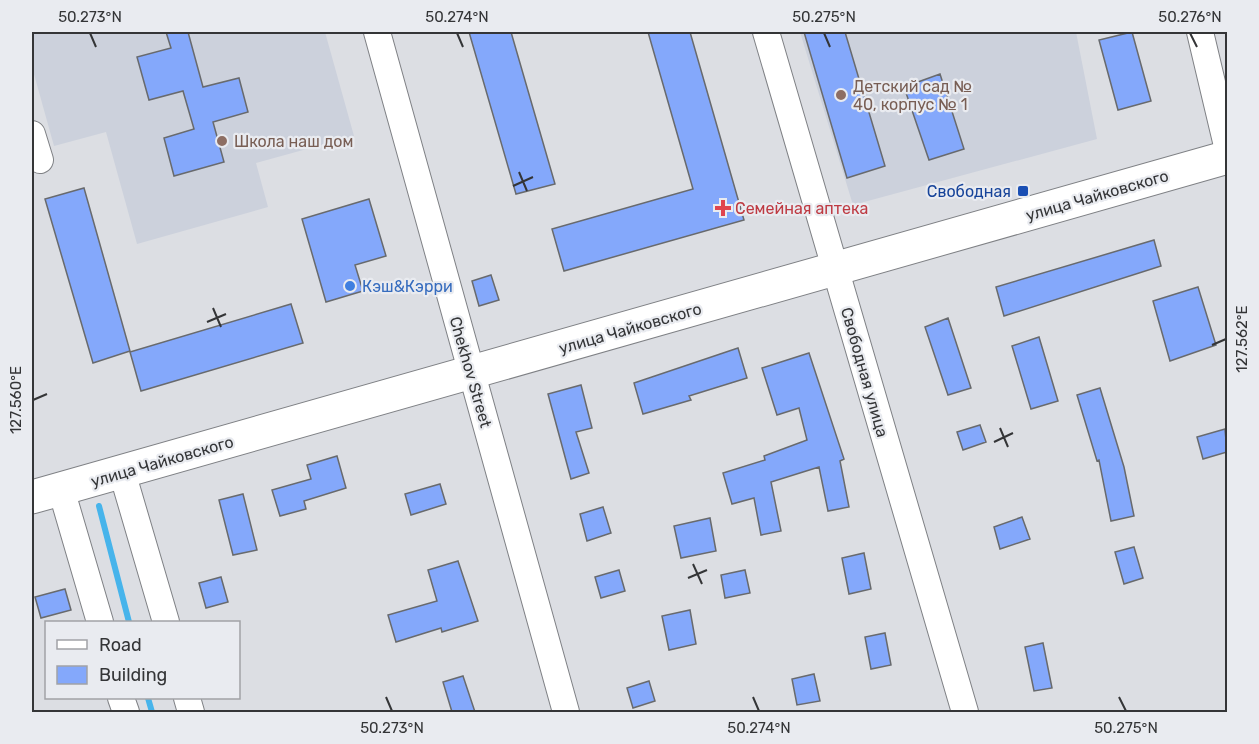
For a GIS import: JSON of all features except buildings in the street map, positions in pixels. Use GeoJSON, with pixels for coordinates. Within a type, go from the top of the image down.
{"type":"FeatureCollection","features":[{"type":"Feature","properties":{"kind":"main road","name":"улица Чайковского"},"geometry":{"type":"LineString","coordinates":[[46,493],[1227,157]]}},
{"type":"Feature","properties":{"kind":"street","name":"Chekhov Street"},"geometry":{"type":"LineString","coordinates":[[377,32],[566,712]]}},
{"type":"Feature","properties":{"kind":"street","name":"Свободная улица"},"geometry":{"type":"LineString","coordinates":[[766,32],[964,712]]}},
{"type":"Feature","properties":{"kind":"street"},"geometry":{"type":"LineString","coordinates":[[1200,32],[1227,150]]}},
{"type":"Feature","properties":{"kind":"street"},"geometry":{"type":"LineString","coordinates":[[32,134],[40,160]]}},
{"type":"Feature","properties":{"kind":"street"},"geometry":{"type":"LineString","coordinates":[[122,472],[166,621]]}},
{"type":"Feature","properties":{"kind":"street"},"geometry":{"type":"LineString","coordinates":[[46,493],[100,621]]}},
{"type":"Feature","properties":{"kind":"shaded area","name":"Школа наш дом"},"geometry":{"type":"Polygon","coordinates":[[[32,32],[325,32],[354,136],[256,163],[268,207],[137,244],[106,132],[54,146],[32,67],[32,32]]]}},
{"type":"Feature","properties":{"kind":"shaded area"},"geometry":{"type":"Polygon","coordinates":[[[800,32],[1076,32],[1097,139],[853,205],[800,32]]]}},
{"type":"Feature","properties":{"kind":"waterway"},"geometry":{"type":"LineString","coordinates":[[99,506],[129,621]]}},
{"type":"Feature","properties":{"kind":"waterway"},"geometry":{"type":"LineString","coordinates":[[148,699],[152,712]]}},
{"type":"Feature","properties":{"kind":"place","name":"Детский сад № 40, корпус № 1"},"geometry":{"type":"Point","coordinates":[841,95]}},
{"type":"Feature","properties":{"kind":"place","name":"Школа наш дом"},"geometry":{"type":"Point","coordinates":[222,141]}},
{"type":"Feature","properties":{"kind":"place","name":"Свободная"},"geometry":{"type":"Point","coordinates":[1023,191]}},
{"type":"Feature","properties":{"kind":"place","name":"Семейная аптека"},"geometry":{"type":"Point","coordinates":[723,208]}},
{"type":"Feature","properties":{"kind":"place","name":"Кэш&Кэрри"},"geometry":{"type":"Point","coordinates":[350,286]}}]}
